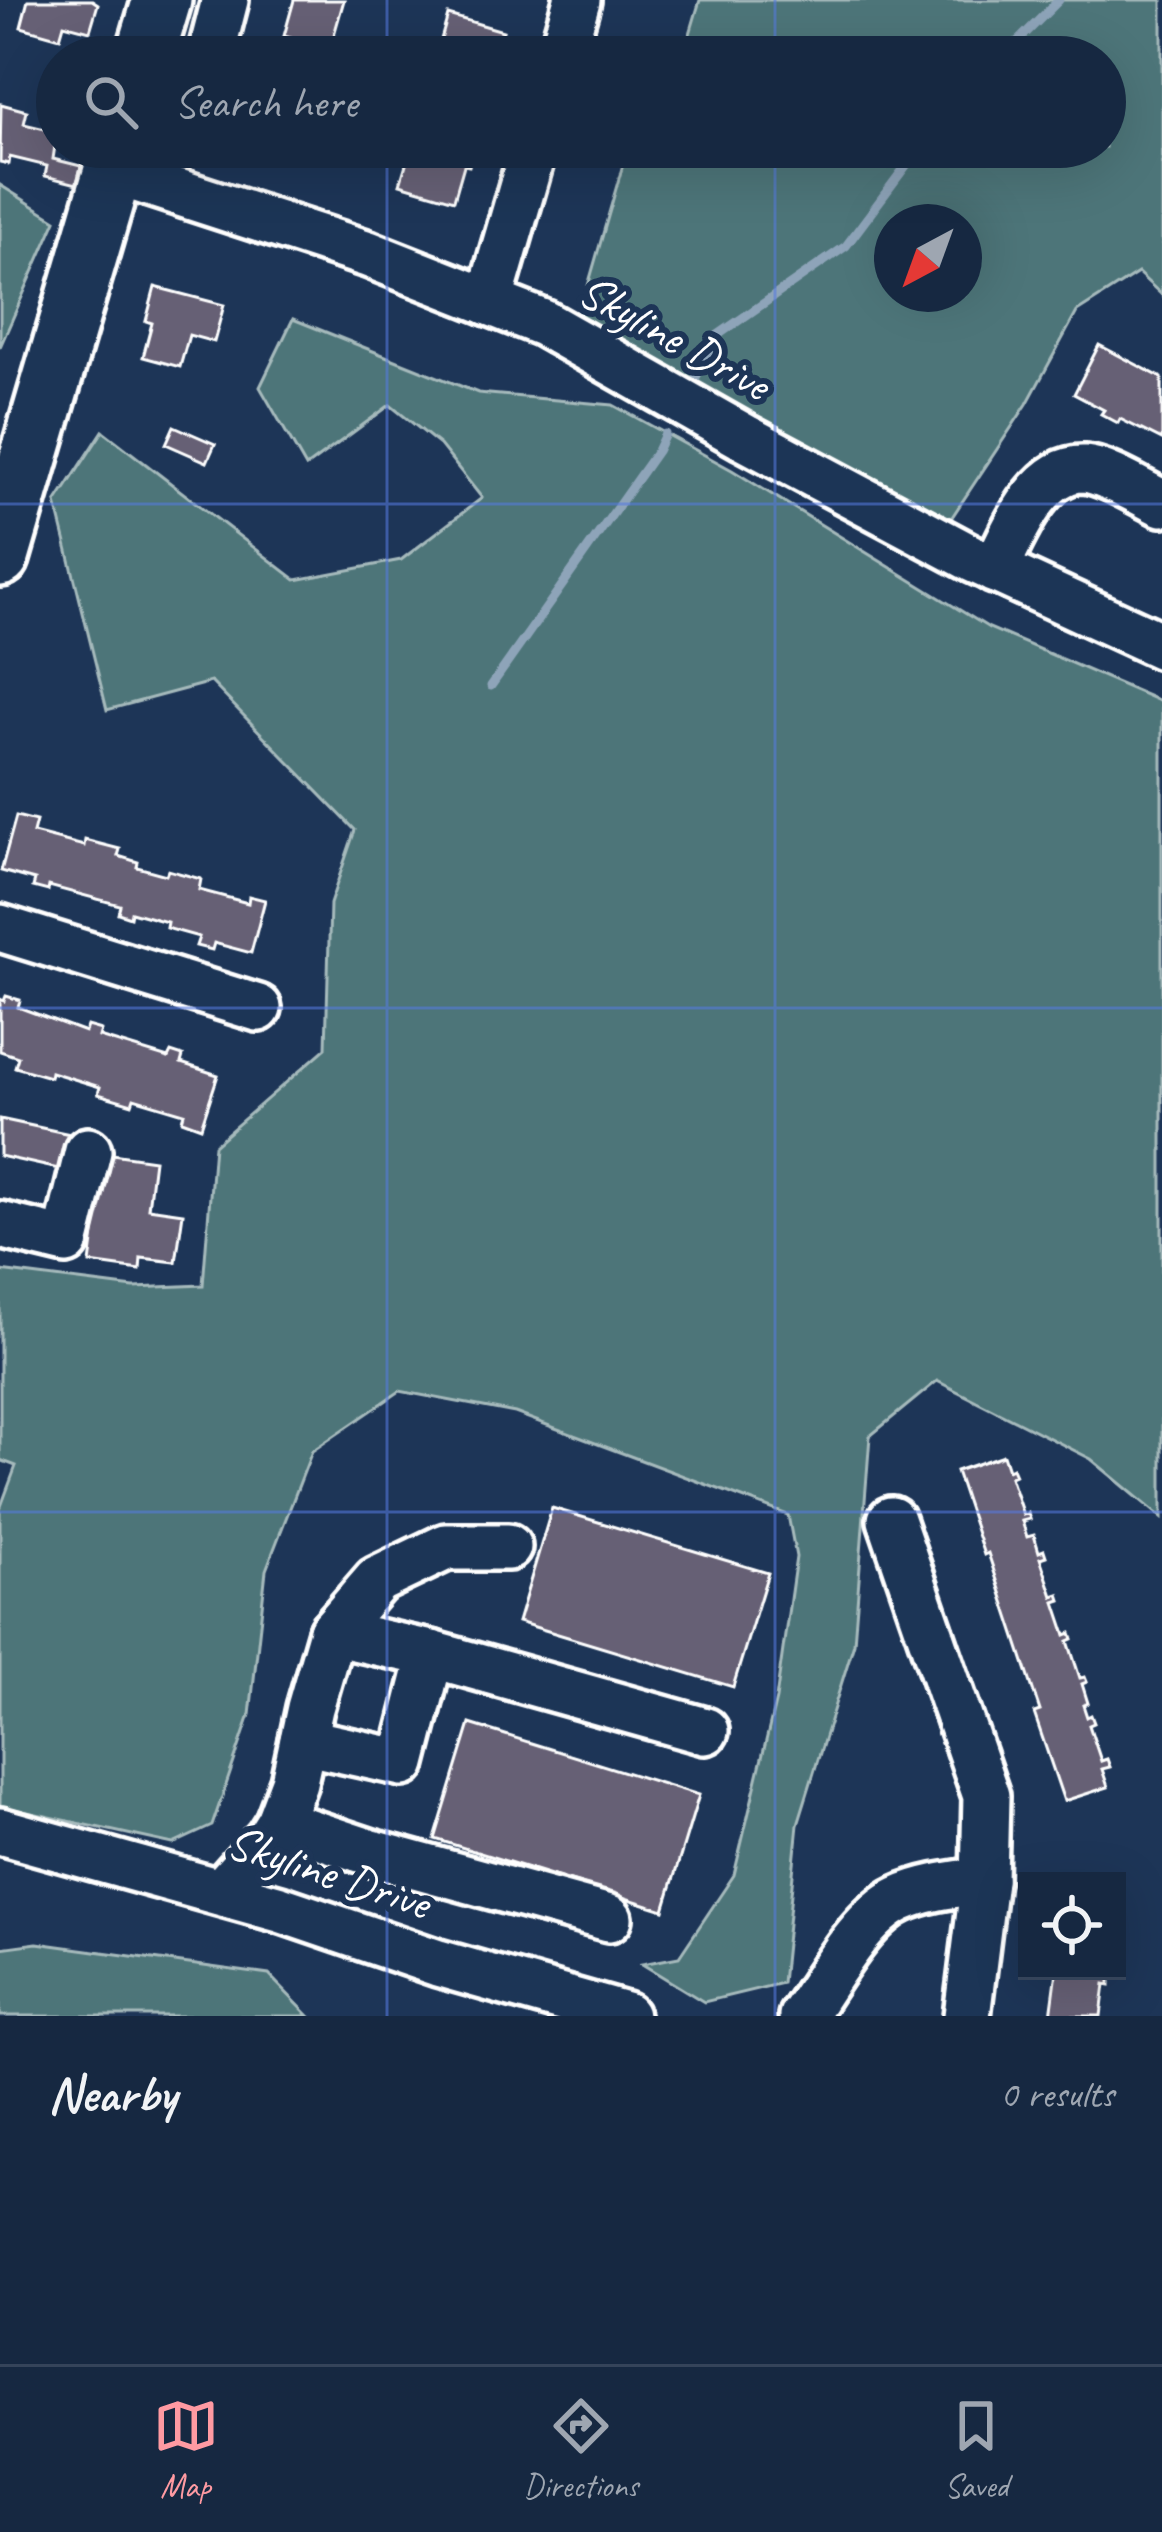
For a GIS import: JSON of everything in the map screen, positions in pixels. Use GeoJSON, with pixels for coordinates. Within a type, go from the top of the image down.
{"type":"FeatureCollection","features":[{"type":"Feature","properties":{"kind":"main road"},"geometry":{"type":"LineString","coordinates":[[151,36],[162,0]]}},
{"type":"Feature","properties":{"kind":"main road"},"geometry":{"type":"LineString","coordinates":[[0,557],[114,168]]}},
{"type":"Feature","properties":{"kind":"street"},"geometry":{"type":"LineString","coordinates":[[215,36],[225,0]]}},
{"type":"Feature","properties":{"kind":"street"},"geometry":{"type":"LineString","coordinates":[[567,36],[578,0]]}},
{"type":"Feature","properties":{"kind":"street","name":"Skyline Drive"},"geometry":{"type":"LineString","coordinates":[[141,168],[543,323],[744,437],[995,569],[1162,646]]}},
{"type":"Feature","properties":{"kind":"street"},"geometry":{"type":"LineString","coordinates":[[489,302],[528,168]]}},
{"type":"Feature","properties":{"kind":"street"},"geometry":{"type":"LineString","coordinates":[[995,569],[1034,497],[1070,471],[1086,469],[1162,503]]}},
{"type":"Feature","properties":{"kind":"street"},"geometry":{"type":"LineString","coordinates":[[0,928],[258,1008]]}},
{"type":"Feature","properties":{"kind":"street"},"geometry":{"type":"LineString","coordinates":[[0,1225],[66,1241],[88,1151]]}},
{"type":"Feature","properties":{"kind":"street"},"geometry":{"type":"LineString","coordinates":[[891,1520],[986,1796],[984,1880],[967,2016]]}},
{"type":"Feature","properties":{"kind":"street"},"geometry":{"type":"LineString","coordinates":[[221,1892],[279,1822],[294,1782],[332,1632],[377,1580],[446,1547],[508,1546]]}},
{"type":"Feature","properties":{"kind":"street"},"geometry":{"type":"LineString","coordinates":[[332,1632],[431,1654],[705,1731]]}},
{"type":"Feature","properties":{"kind":"street"},"geometry":{"type":"LineString","coordinates":[[303,1741],[403,1763],[431,1654]]}},
{"type":"Feature","properties":{"kind":"street"},"geometry":{"type":"LineString","coordinates":[[279,1822],[372,1853],[609,1918]]}},
{"type":"Feature","properties":{"kind":"street","name":"Skyline Drive"},"geometry":{"type":"LineString","coordinates":[[0,1831],[280,1909],[437,1963],[625,2016]]}},
{"type":"Feature","properties":{"kind":"street"},"geometry":{"type":"LineString","coordinates":[[802,2016],[870,1923],[894,1901],[984,1880]]}},
{"type":"Feature","properties":{"kind":"green space"},"geometry":{"type":"Polygon","coordinates":[[[700,0],[1162,0],[1162,295],[1138,273],[1077,312],[1027,404],[944,529],[577,324],[622,168],[1126,168],[1126,36],[689,36],[700,0]]]}},
{"type":"Feature","properties":{"kind":"green space"},"geometry":{"type":"Polygon","coordinates":[[[0,185],[56,220],[0,347],[0,185]]]}},
{"type":"Feature","properties":{"kind":"green space"},"geometry":{"type":"Polygon","coordinates":[[[293,319],[478,393],[613,405],[732,470],[989,628],[1162,702],[1162,1518],[1091,1459],[937,1381],[870,1436],[854,1643],[798,1824],[782,1983],[704,2002],[642,1964],[679,1957],[734,1875],[776,1699],[796,1557],[788,1515],[515,1413],[400,1391],[312,1451],[266,1570],[250,1715],[212,1826],[173,1844],[0,1806],[0,1509],[16,1466],[0,1460],[0,1271],[134,1288],[203,1285],[214,1145],[326,1048],[330,904],[355,830],[211,682],[107,710],[56,503],[103,431],[296,580],[401,560],[482,498],[440,445],[390,405],[306,467],[260,387],[293,319]]]}},
{"type":"Feature","properties":{"kind":"green space"},"geometry":{"type":"Polygon","coordinates":[[[37,1943],[269,1975],[309,2016],[0,2016],[0,1948],[37,1943]]]}},
{"type":"Feature","properties":{"kind":"building"},"geometry":{"type":"Polygon","coordinates":[[[28,0],[92,0],[98,4],[90,31],[64,24],[61,36],[53,36],[21,27],[28,0]]]}},
{"type":"Feature","properties":{"kind":"building"},"geometry":{"type":"Polygon","coordinates":[[[294,0],[344,0],[334,36],[284,36],[294,0]]]}},
{"type":"Feature","properties":{"kind":"building"},"geometry":{"type":"Polygon","coordinates":[[[448,15],[503,31],[501,36],[442,36],[448,15]]]}},
{"type":"Feature","properties":{"kind":"building"},"geometry":{"type":"Polygon","coordinates":[[[1,104],[27,111],[24,124],[36,127],[36,163],[10,157],[9,164],[0,162],[1,104]]]}},
{"type":"Feature","properties":{"kind":"building"},"geometry":{"type":"Polygon","coordinates":[[[47,168],[81,168],[77,184],[45,176],[47,168]]]}},
{"type":"Feature","properties":{"kind":"building"},"geometry":{"type":"Polygon","coordinates":[[[405,168],[463,168],[454,200],[400,184],[405,168]]]}},
{"type":"Feature","properties":{"kind":"building"},"geometry":{"type":"Polygon","coordinates":[[[155,287],[224,305],[214,342],[189,335],[180,367],[143,357],[155,287]]]}},
{"type":"Feature","properties":{"kind":"building"},"geometry":{"type":"Polygon","coordinates":[[[1099,345],[1162,378],[1162,440],[1120,419],[1118,423],[1074,394],[1099,345]]]}},
{"type":"Feature","properties":{"kind":"building"},"geometry":{"type":"Polygon","coordinates":[[[174,426],[215,444],[207,462],[166,444],[174,426]]]}},
{"type":"Feature","properties":{"kind":"building"},"geometry":{"type":"Polygon","coordinates":[[[16,816],[36,821],[33,833],[120,849],[118,856],[138,862],[137,867],[201,879],[199,890],[248,903],[249,896],[265,900],[251,953],[214,943],[212,950],[196,946],[199,937],[166,928],[167,922],[131,912],[130,917],[118,913],[120,905],[49,886],[48,891],[33,887],[35,880],[1,871],[16,816]]]}},
{"type":"Feature","properties":{"kind":"building"},"geometry":{"type":"Polygon","coordinates":[[[0,999],[20,1000],[18,1007],[85,1032],[87,1026],[101,1030],[99,1037],[168,1058],[171,1052],[183,1056],[181,1063],[218,1075],[201,1127],[182,1120],[184,1113],[134,1098],[132,1104],[98,1094],[100,1087],[15,1067],[18,1057],[0,1051],[0,999]]]}},
{"type":"Feature","properties":{"kind":"building"},"geometry":{"type":"Polygon","coordinates":[[[0,1119],[70,1134],[63,1170],[0,1156],[0,1119]]]}},
{"type":"Feature","properties":{"kind":"building"},"geometry":{"type":"Polygon","coordinates":[[[105,1153],[154,1160],[148,1208],[183,1213],[176,1262],[141,1258],[140,1270],[90,1263],[105,1153]]]}},
{"type":"Feature","properties":{"kind":"building"},"geometry":{"type":"Polygon","coordinates":[[[1003,1455],[1015,1475],[1010,1477],[1023,1515],[1028,1513],[1030,1519],[1022,1521],[1027,1537],[1034,1535],[1039,1552],[1044,1550],[1046,1556],[1040,1558],[1053,1596],[1059,1594],[1061,1600],[1055,1602],[1066,1635],[1071,1633],[1073,1639],[1068,1641],[1080,1678],[1087,1682],[1082,1684],[1088,1703],[1083,1705],[1094,1723],[1089,1725],[1101,1761],[1107,1759],[1110,1767],[1102,1769],[1108,1787],[1064,1801],[1034,1713],[1040,1711],[956,1471],[1003,1455]]]}},
{"type":"Feature","properties":{"kind":"building"},"geometry":{"type":"Polygon","coordinates":[[[552,1508],[768,1573],[733,1687],[518,1622],[552,1508]]]}},
{"type":"Feature","properties":{"kind":"building"},"geometry":{"type":"Polygon","coordinates":[[[470,1724],[699,1795],[664,1910],[435,1839],[470,1724]]]}},
{"type":"Feature","properties":{"kind":"building"},"geometry":{"type":"Polygon","coordinates":[[[1056,1980],[1110,1980],[1110,1985],[1105,1984],[1101,2016],[1051,2016],[1056,1980]]]}},
{"type":"Feature","properties":{"kind":"waterway"},"geometry":{"type":"LineString","coordinates":[[1023,36],[1059,0]]}},
{"type":"Feature","properties":{"kind":"waterway"},"geometry":{"type":"LineString","coordinates":[[694,381],[718,335],[846,246],[904,168]]}},
{"type":"Feature","properties":{"kind":"waterway"},"geometry":{"type":"LineString","coordinates":[[491,686],[665,434]]}}]}
